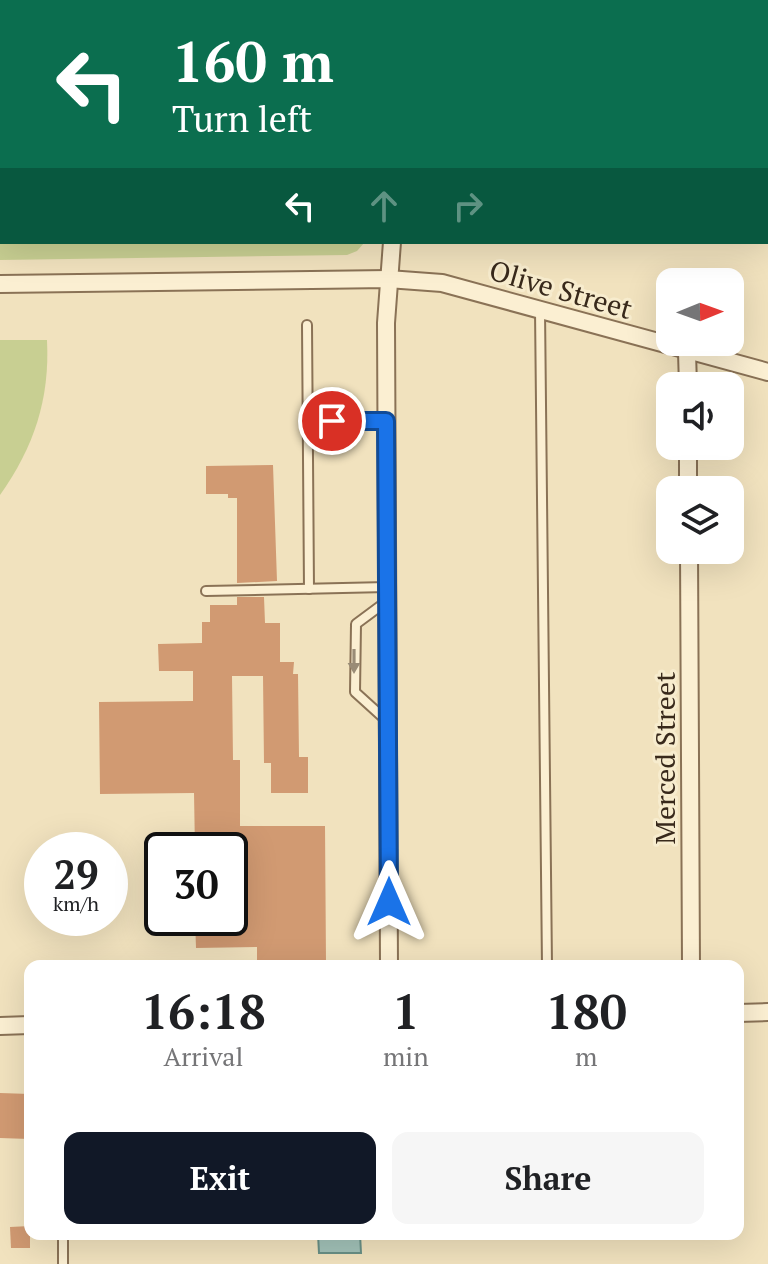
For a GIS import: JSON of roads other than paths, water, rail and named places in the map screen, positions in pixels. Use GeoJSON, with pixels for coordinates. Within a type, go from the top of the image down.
{"type":"FeatureCollection","features":[{"type":"Feature","properties":{"kind":"street"},"geometry":{"type":"LineString","coordinates":[[389,960],[386,421],[388,279],[392,244]]}},
{"type":"Feature","properties":{"kind":"street","name":"Olive Street"},"geometry":{"type":"LineString","coordinates":[[0,284],[388,279],[442,283],[656,343]]}},
{"type":"Feature","properties":{"kind":"street","name":"Olive Street"},"geometry":{"type":"LineString","coordinates":[[703,356],[768,372]]}},
{"type":"Feature","properties":{"kind":"street","name":"Merced Street"},"geometry":{"type":"LineString","coordinates":[[689,564],[691,960]]}},
{"type":"Feature","properties":{"kind":"street"},"geometry":{"type":"LineString","coordinates":[[744,1013],[768,1012]]}},
{"type":"Feature","properties":{"kind":"street"},"geometry":{"type":"LineString","coordinates":[[0,1026],[24,1025]]}},
{"type":"Feature","properties":{"kind":"lane"},"geometry":{"type":"LineString","coordinates":[[540,310],[547,960]]}},
{"type":"Feature","properties":{"kind":"lane"},"geometry":{"type":"LineString","coordinates":[[307,325],[309,589]]}},
{"type":"Feature","properties":{"kind":"lane"},"geometry":{"type":"LineString","coordinates":[[308,421],[386,421]]}},
{"type":"Feature","properties":{"kind":"lane"},"geometry":{"type":"LineString","coordinates":[[206,591],[309,589],[387,594]]}},
{"type":"Feature","properties":{"kind":"lane"},"geometry":{"type":"LineString","coordinates":[[387,594],[356,624],[354,686],[358,697],[388,722]]}},
{"type":"Feature","properties":{"kind":"lane"},"geometry":{"type":"LineString","coordinates":[[63,1240],[63,1264]]}},
{"type":"Feature","properties":{"kind":"water"},"geometry":{"type":"Polygon","coordinates":[[[318,1240],[360,1240],[361,1253],[319,1253],[318,1240]]]}}]}
